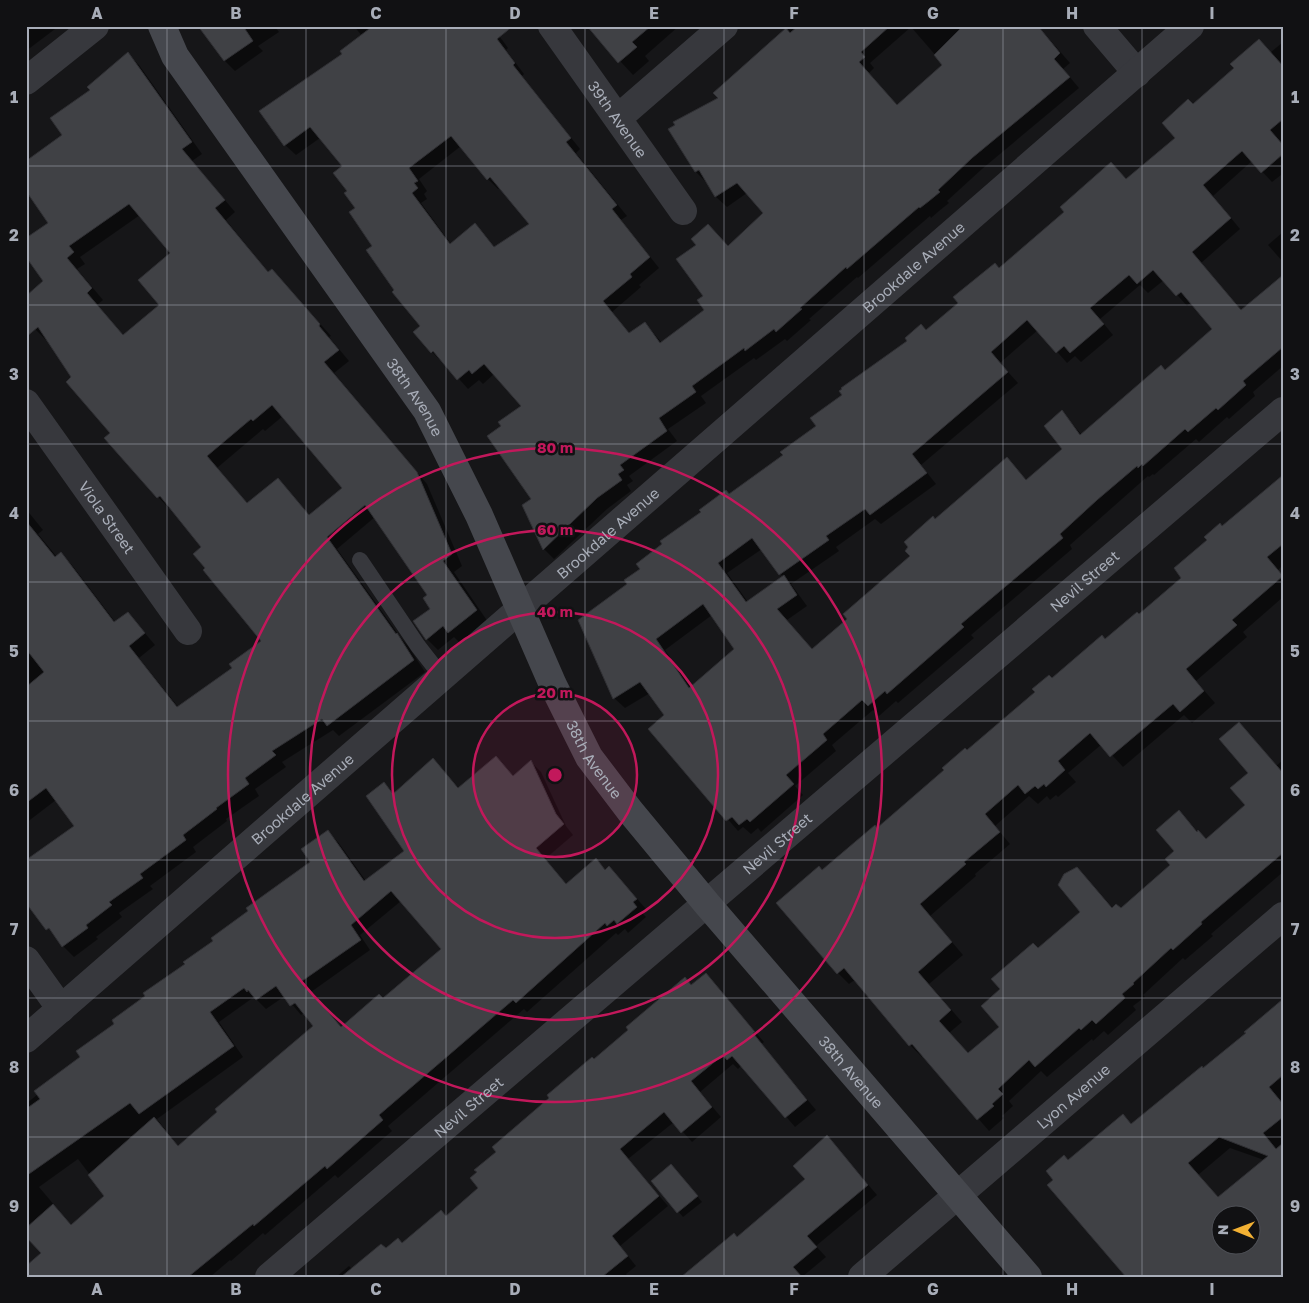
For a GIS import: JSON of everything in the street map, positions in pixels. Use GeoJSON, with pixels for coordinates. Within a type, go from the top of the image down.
{"type":"FeatureCollection","features":[{"type":"Feature","properties":{"kind":"street"},"geometry":{"type":"LineString","coordinates":[[26,81],[95,26]]}},
{"type":"Feature","properties":{"kind":"street","name":"38th Avenue"},"geometry":{"type":"LineString","coordinates":[[162,26],[175,56],[427,411],[479,515],[553,685],[589,757],[630,811],[707,904],[1028,1277]]}},
{"type":"Feature","properties":{"kind":"street","name":"39th Avenue"},"geometry":{"type":"LineString","coordinates":[[552,26],[682,211]]}},
{"type":"Feature","properties":{"kind":"street"},"geometry":{"type":"LineString","coordinates":[[618,118],[724,26]]}},
{"type":"Feature","properties":{"kind":"street"},"geometry":{"type":"LineString","coordinates":[[1097,26],[1137,73]]}},
{"type":"Feature","properties":{"kind":"street","name":"Brookdale Avenue"},"geometry":{"type":"LineString","coordinates":[[26,1039],[1190,26]]}},
{"type":"Feature","properties":{"kind":"street","name":"Viola Street"},"geometry":{"type":"LineString","coordinates":[[26,403],[188,631]]}},
{"type":"Feature","properties":{"kind":"street","name":"Nevil Street"},"geometry":{"type":"LineString","coordinates":[[269,1277],[1283,411]]}},
{"type":"Feature","properties":{"kind":"street","name":"Lyon Avenue"},"geometry":{"type":"LineString","coordinates":[[862,1277],[1283,916]]}},
{"type":"Feature","properties":{"kind":"street"},"geometry":{"type":"LineString","coordinates":[[26,960],[61,1009]]}},
{"type":"Feature","properties":{"kind":"lane"},"geometry":{"type":"LineString","coordinates":[[360,560],[418,646],[443,678]]}},
{"type":"Feature","properties":{"kind":"building"},"geometry":{"type":"Polygon","coordinates":[[[198,26],[243,26],[253,41],[224,61],[198,26]]]}},
{"type":"Feature","properties":{"kind":"building"},"geometry":{"type":"Polygon","coordinates":[[[373,26],[513,26],[497,39],[515,63],[513,65],[571,138],[566,142],[617,205],[612,209],[650,257],[630,274],[632,277],[603,301],[629,333],[645,322],[660,343],[704,310],[697,300],[703,296],[676,259],[696,245],[691,239],[708,224],[728,246],[763,213],[737,183],[715,197],[699,170],[695,172],[668,129],[675,125],[673,122],[718,98],[713,93],[786,28],[790,33],[798,26],[890,26],[861,52],[865,57],[859,62],[897,105],[942,65],[934,55],[963,26],[1038,26],[1060,53],[1054,59],[1070,77],[972,158],[938,190],[940,192],[919,207],[847,269],[846,267],[776,332],[774,329],[745,351],[744,348],[692,386],[696,392],[659,418],[667,431],[620,465],[624,470],[618,474],[622,480],[597,498],[543,550],[522,505],[531,499],[487,436],[501,426],[498,422],[521,406],[484,364],[472,374],[469,370],[457,380],[433,351],[431,353],[413,332],[420,326],[392,292],[394,290],[366,250],[372,246],[349,212],[355,208],[344,193],[347,191],[333,173],[342,166],[310,127],[284,146],[259,111],[342,54],[340,51],[373,26]],[[451,136],[409,168],[418,181],[414,183],[418,188],[412,193],[450,244],[475,223],[494,247],[529,224],[490,177],[487,180],[451,136]]]}},
{"type":"Feature","properties":{"kind":"building"},"geometry":{"type":"Polygon","coordinates":[[[587,26],[651,26],[632,42],[637,47],[618,63],[587,26]]]}},
{"type":"Feature","properties":{"kind":"building"},"geometry":{"type":"Polygon","coordinates":[[[1259,39],[1283,66],[1283,119],[1270,130],[1283,145],[1283,154],[1261,173],[1242,151],[1203,185],[1231,218],[1192,252],[1241,310],[1283,275],[1283,347],[1243,381],[1246,385],[1218,410],[1216,408],[1188,432],[1185,429],[1143,466],[1142,464],[1138,468],[1137,466],[1097,500],[1060,534],[1063,538],[961,624],[964,627],[887,694],[885,691],[868,706],[862,700],[823,734],[827,740],[786,775],[794,784],[750,822],[747,819],[739,825],[732,817],[726,821],[648,729],[664,715],[640,682],[613,699],[578,620],[627,584],[624,580],[640,569],[636,564],[662,544],[660,541],[701,512],[699,510],[726,490],[729,494],[783,455],[780,452],[816,426],[810,418],[842,395],[839,391],[841,388],[907,341],[905,338],[921,324],[926,330],[958,303],[953,297],[995,263],[999,268],[1064,212],[1060,207],[1111,162],[1126,179],[1175,138],[1162,123],[1188,99],[1193,104],[1234,68],[1230,64],[1259,39]],[[1153,270],[1137,284],[1129,275],[1090,308],[1104,324],[1070,353],[1064,346],[1056,353],[1027,320],[991,352],[1008,372],[912,454],[927,473],[870,515],[865,509],[826,536],[829,540],[779,575],[752,538],[718,563],[746,602],[784,575],[797,595],[777,609],[812,649],[847,619],[843,614],[910,556],[905,551],[908,547],[904,542],[933,516],[935,519],[1007,457],[1026,480],[1062,449],[1044,426],[1062,410],[1080,435],[1161,365],[1165,370],[1212,329],[1181,292],[1176,296],[1153,270]],[[703,604],[656,639],[689,688],[734,649],[703,604]]]}},
{"type":"Feature","properties":{"kind":"building"},"geometry":{"type":"Polygon","coordinates":[[[128,52],[192,142],[182,149],[225,200],[215,208],[268,272],[272,269],[320,324],[319,326],[339,350],[324,362],[417,472],[452,554],[443,561],[477,610],[448,633],[443,626],[426,640],[413,621],[430,609],[423,598],[427,595],[365,505],[327,537],[397,633],[414,660],[327,726],[322,719],[272,751],[276,755],[245,778],[249,784],[183,835],[186,840],[140,874],[143,878],[109,902],[112,905],[86,925],[88,928],[62,947],[49,928],[46,930],[26,903],[26,860],[74,826],[46,788],[26,803],[26,687],[44,672],[26,649],[26,521],[55,557],[61,552],[114,622],[128,612],[145,633],[129,646],[177,707],[232,668],[229,664],[261,641],[203,570],[205,568],[193,554],[201,547],[160,496],[157,498],[104,438],[110,433],[66,382],[71,377],[38,327],[26,337],[26,296],[43,281],[26,257],[26,238],[48,223],[26,191],[26,161],[62,135],[50,118],[90,90],[87,87],[128,52]],[[129,204],[69,246],[74,252],[67,258],[92,288],[87,293],[123,335],[159,305],[138,280],[170,253],[129,204]],[[272,405],[253,421],[251,419],[207,456],[247,503],[278,478],[309,515],[342,488],[272,405]]]}},
{"type":"Feature","properties":{"kind":"building"},"geometry":{"type":"Polygon","coordinates":[[[1283,475],[1283,544],[1267,557],[1283,576],[1232,620],[1237,625],[1186,669],[1204,691],[1180,712],[1173,704],[1110,757],[1090,733],[1058,761],[1065,770],[1046,787],[1044,784],[1038,789],[1035,786],[1025,794],[1018,785],[985,814],[1000,832],[964,862],[966,864],[920,904],[952,942],[918,972],[951,1010],[939,1021],[968,1053],[999,1027],[981,1006],[1000,989],[991,979],[1033,943],[1038,948],[1080,912],[1058,885],[1064,874],[1077,867],[1112,908],[1116,904],[1121,908],[1170,865],[1165,859],[1174,851],[1156,830],[1179,810],[1197,832],[1198,830],[1206,839],[1245,805],[1230,788],[1248,773],[1219,739],[1239,722],[1283,773],[1283,853],[1201,922],[1202,924],[1173,950],[1171,948],[1122,994],[1125,998],[1096,1024],[1092,1020],[1081,1030],[1079,1028],[1035,1067],[1029,1060],[998,1089],[1003,1094],[992,1104],[994,1106],[977,1120],[912,1044],[909,1046],[844,968],[837,974],[776,903],[819,866],[822,870],[875,825],[877,828],[944,770],[942,768],[965,748],[967,750],[1035,692],[1032,689],[1049,675],[1052,678],[1102,635],[1105,639],[1137,612],[1139,614],[1181,578],[1174,568],[1207,540],[1204,537],[1220,523],[1222,526],[1283,475]]]}},
{"type":"Feature","properties":{"kind":"building"},"geometry":{"type":"Polygon","coordinates":[[[496,756],[513,776],[531,760],[556,814],[564,824],[536,848],[566,884],[596,858],[605,870],[609,866],[637,899],[633,902],[637,907],[617,924],[614,920],[607,926],[605,923],[516,1003],[513,1000],[379,1115],[383,1120],[327,1169],[325,1166],[254,1226],[253,1224],[188,1277],[26,1277],[26,1266],[41,1253],[26,1237],[26,1228],[53,1204],[71,1225],[104,1196],[88,1175],[154,1117],[178,1146],[217,1112],[215,1109],[313,1026],[295,1003],[290,1006],[276,986],[256,1000],[244,988],[210,1012],[234,1046],[139,1114],[130,1103],[26,1176],[26,1109],[40,1099],[34,1091],[80,1057],[76,1051],[114,1024],[112,1020],[145,996],[143,993],[185,964],[183,962],[213,941],[211,938],[248,911],[246,908],[310,862],[301,849],[328,830],[364,881],[404,851],[366,796],[384,782],[393,794],[433,758],[458,788],[496,756]],[[391,891],[351,925],[361,940],[302,981],[341,1027],[379,994],[383,998],[441,949],[391,891]]]}},
{"type":"Feature","properties":{"kind":"building"},"geometry":{"type":"Polygon","coordinates":[[[706,973],[755,1032],[753,1033],[807,1100],[785,1118],[732,1056],[727,1060],[723,1055],[691,1081],[712,1107],[681,1133],[664,1112],[620,1149],[659,1196],[612,1236],[628,1256],[602,1277],[341,1277],[381,1244],[386,1248],[398,1238],[402,1243],[441,1210],[446,1216],[478,1188],[470,1178],[477,1172],[474,1170],[496,1152],[492,1147],[549,1098],[547,1095],[628,1030],[626,1027],[685,977],[691,985],[706,973]]]}},
{"type":"Feature","properties":{"kind":"building"},"geometry":{"type":"Polygon","coordinates":[[[1283,999],[1283,1075],[1269,1087],[1283,1104],[1283,1117],[1263,1133],[1276,1149],[1283,1143],[1283,1277],[1126,1277],[1047,1185],[1053,1180],[1046,1171],[1064,1155],[1068,1160],[1123,1114],[1131,1124],[1246,1033],[1244,1032],[1283,999]],[[1219,1137],[1188,1163],[1218,1197],[1268,1156],[1219,1137]]]}},
{"type":"Feature","properties":{"kind":"building"},"geometry":{"type":"Polygon","coordinates":[[[827,1135],[868,1185],[807,1236],[817,1247],[793,1267],[802,1277],[681,1277],[734,1233],[737,1237],[805,1179],[793,1166],[827,1135]]]}},
{"type":"Feature","properties":{"kind":"building"},"geometry":{"type":"Polygon","coordinates":[[[671,1164],[698,1196],[677,1213],[651,1181],[671,1164]]]}}]}
